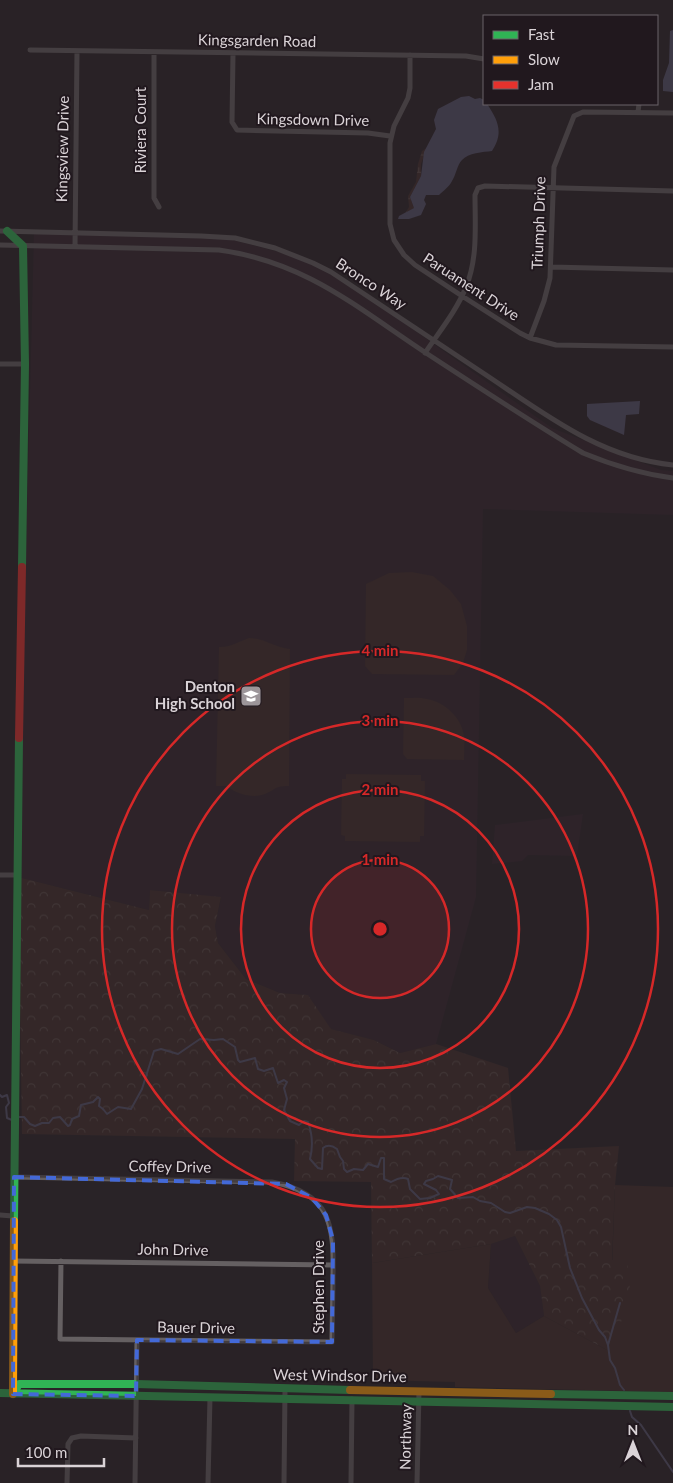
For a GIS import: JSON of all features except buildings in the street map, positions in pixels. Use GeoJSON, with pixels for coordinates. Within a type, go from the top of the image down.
{"type":"FeatureCollection","features":[{"type":"Feature","properties":{"kind":"street","name":"Kingsgarden Road"},"geometry":{"type":"LineString","coordinates":[[30,50],[466,56],[483,59]]}},
{"type":"Feature","properties":{"kind":"street","name":"Kingsview Drive"},"geometry":{"type":"LineString","coordinates":[[75,247],[77,51]]}},
{"type":"Feature","properties":{"kind":"street","name":"Riviera Court"},"geometry":{"type":"LineString","coordinates":[[154,52],[154,198],[159,207]]}},
{"type":"Feature","properties":{"kind":"street","name":"Kingsdown Drive"},"geometry":{"type":"LineString","coordinates":[[233,53],[232,122],[235,128],[240,131],[368,132],[390,136]]}},
{"type":"Feature","properties":{"kind":"street","name":"Paruament Drive"},"geometry":{"type":"LineString","coordinates":[[410,55],[408,98],[390,136],[389,214],[394,240],[410,261],[520,334],[530,338],[556,345],[673,347]]}},
{"type":"Feature","properties":{"kind":"street"},"geometry":{"type":"LineString","coordinates":[[638,105],[638,112],[673,113]]}},
{"type":"Feature","properties":{"kind":"street","name":"Triumph Drive"},"geometry":{"type":"LineString","coordinates":[[530,338],[544,301],[551,267],[552,188],[555,161],[574,116],[579,112],[638,112]]}},
{"type":"Feature","properties":{"kind":"street"},"geometry":{"type":"LineString","coordinates":[[425,353],[462,296],[469,279],[474,254],[475,195],[478,188],[485,186],[673,191]]}},
{"type":"Feature","properties":{"kind":"street","name":"Bronco Way"},"geometry":{"type":"LineString","coordinates":[[3,231],[219,236],[256,242],[275,248],[331,272],[562,425],[594,444],[630,457],[673,465]]}},
{"type":"Feature","properties":{"kind":"street"},"geometry":{"type":"LineString","coordinates":[[3,231],[23,246],[25,364],[17,875],[13,1394]]}},
{"type":"Feature","properties":{"kind":"street","name":"Bronco Way"},"geometry":{"type":"LineString","coordinates":[[0,245],[218,250],[254,256],[274,262],[347,299],[425,353],[583,453],[607,463],[657,476],[673,478]]}},
{"type":"Feature","properties":{"kind":"street"},"geometry":{"type":"LineString","coordinates":[[551,267],[673,270]]}},
{"type":"Feature","properties":{"kind":"street"},"geometry":{"type":"LineString","coordinates":[[0,364],[25,364]]}},
{"type":"Feature","properties":{"kind":"street"},"geometry":{"type":"LineString","coordinates":[[0,874],[17,875]]}},
{"type":"Feature","properties":{"kind":"street","name":"Coffey Drive"},"geometry":{"type":"LineString","coordinates":[[14,1177],[272,1182],[296,1188],[318,1204]]}},
{"type":"Feature","properties":{"kind":"street","name":"Stephen Drive"},"geometry":{"type":"LineString","coordinates":[[318,1204],[326,1215],[331,1230],[333,1265],[332,1342]]}},
{"type":"Feature","properties":{"kind":"street"},"geometry":{"type":"LineString","coordinates":[[0,1215],[14,1216]]}},
{"type":"Feature","properties":{"kind":"street","name":"John Drive"},"geometry":{"type":"LineString","coordinates":[[14,1261],[333,1265]]}},
{"type":"Feature","properties":{"kind":"street","name":"Bauer Drive"},"geometry":{"type":"LineString","coordinates":[[61,1261],[60,1339],[332,1342]]}},
{"type":"Feature","properties":{"kind":"street"},"geometry":{"type":"LineString","coordinates":[[135,1483],[137,1340]]}},
{"type":"Feature","properties":{"kind":"street","name":"West Windsor Drive"},"geometry":{"type":"LineString","coordinates":[[13,1394],[19,1384],[136,1384],[352,1399],[673,1407]]}},
{"type":"Feature","properties":{"kind":"street","name":"West Windsor Drive"},"geometry":{"type":"LineString","coordinates":[[0,1394],[210,1397],[419,1391],[673,1396]]}},
{"type":"Feature","properties":{"kind":"street","name":"Northway"},"geometry":{"type":"LineString","coordinates":[[417,1483],[419,1391]]}},
{"type":"Feature","properties":{"kind":"street"},"geometry":{"type":"LineString","coordinates":[[284,1483],[285,1394]]}},
{"type":"Feature","properties":{"kind":"street"},"geometry":{"type":"LineString","coordinates":[[208,1483],[210,1397]]}},
{"type":"Feature","properties":{"kind":"street"},"geometry":{"type":"LineString","coordinates":[[351,1483],[352,1399]]}},
{"type":"Feature","properties":{"kind":"street"},"geometry":{"type":"LineString","coordinates":[[67,1483],[68,1444],[72,1438],[81,1436],[136,1438]]}},
{"type":"Feature","properties":{"kind":"highlighted area"},"geometry":{"type":"Polygon","coordinates":[[[14,1177],[286,1184],[312,1198],[326,1215],[333,1240],[332,1342],[137,1340],[136,1396],[13,1394],[14,1177]]]}},
{"type":"Feature","properties":{"kind":"shaded area"},"geometry":{"type":"Polygon","coordinates":[[[673,30],[673,92],[663,91],[663,80],[669,63],[670,31],[673,30]]]}},
{"type":"Feature","properties":{"kind":"shaded area"},"geometry":{"type":"Polygon","coordinates":[[[461,97],[480,98],[483,100],[483,105],[488,105],[497,121],[499,132],[496,144],[492,151],[476,153],[460,162],[451,183],[446,189],[439,195],[426,195],[424,200],[426,204],[421,215],[409,219],[398,219],[399,216],[414,208],[410,197],[421,176],[424,152],[436,129],[434,120],[438,109],[461,97]]]}},
{"type":"Feature","properties":{"kind":"shaded area","name":"Denton High School"},"geometry":{"type":"Polygon","coordinates":[[[34,232],[229,239],[307,259],[345,281],[552,428],[661,470],[673,471],[673,515],[483,509],[476,897],[436,1044],[400,1053],[374,1040],[330,1029],[308,995],[280,993],[246,979],[218,943],[215,926],[221,898],[150,890],[149,910],[18,877],[34,232]]]}},
{"type":"Feature","properties":{"kind":"shaded area"},"geometry":{"type":"Polygon","coordinates":[[[640,401],[639,414],[626,415],[624,435],[590,420],[587,416],[587,404],[640,401]]]}},
{"type":"Feature","properties":{"kind":"shaded area"},"geometry":{"type":"Polygon","coordinates":[[[583,814],[577,856],[528,855],[522,861],[492,864],[495,825],[583,814]]]}},
{"type":"Feature","properties":{"kind":"shaded area"},"geometry":{"type":"Polygon","coordinates":[[[515,1236],[540,1286],[544,1316],[516,1333],[488,1288],[491,1244],[515,1236]]]}},
{"type":"Feature","properties":{"kind":"green space"},"geometry":{"type":"Polygon","coordinates":[[[427,148],[421,164],[421,176],[410,197],[414,208],[399,216],[406,212],[409,207],[408,196],[416,182],[422,151],[427,148]]]}},
{"type":"Feature","properties":{"kind":"green space"},"geometry":{"type":"Polygon","coordinates":[[[412,572],[433,576],[450,590],[461,604],[467,626],[467,650],[463,663],[454,675],[372,674],[365,666],[366,584],[389,573],[412,572]]]}},
{"type":"Feature","properties":{"kind":"green space"},"geometry":{"type":"Polygon","coordinates":[[[249,638],[255,638],[290,649],[289,786],[280,787],[258,796],[248,796],[227,786],[216,786],[219,647],[231,645],[249,638]]]}},
{"type":"Feature","properties":{"kind":"green space"},"geometry":{"type":"Polygon","coordinates":[[[404,698],[421,698],[434,701],[452,712],[463,729],[464,760],[407,759],[403,754],[404,698]]]}},
{"type":"Feature","properties":{"kind":"green space"},"geometry":{"type":"Polygon","coordinates":[[[346,774],[421,775],[421,781],[425,781],[424,836],[420,836],[420,842],[345,841],[345,836],[341,835],[342,779],[346,779],[346,774]]]}},
{"type":"Feature","properties":{"kind":"green space"},"geometry":{"type":"Polygon","coordinates":[[[18,877],[149,910],[150,890],[221,897],[215,926],[218,943],[246,979],[280,993],[308,995],[331,1029],[374,1040],[400,1053],[436,1044],[508,1068],[516,1151],[619,1146],[615,1185],[612,1260],[627,1262],[631,1298],[609,1351],[544,1316],[540,1286],[515,1236],[491,1244],[372,1263],[371,1182],[294,1181],[295,1139],[22,1134],[18,877]]]}},
{"type":"Feature","properties":{"kind":"green space"},"geometry":{"type":"Polygon","coordinates":[[[615,1185],[673,1187],[673,1392],[455,1387],[455,1382],[373,1380],[372,1263],[491,1244],[488,1288],[516,1333],[544,1316],[609,1351],[615,1185]]]}},
{"type":"Feature","properties":{"kind":"waterway"},"geometry":{"type":"LineString","coordinates":[[19,1117],[24,1117],[30,1124],[35,1126],[49,1123],[53,1118],[60,1117],[68,1126],[72,1119],[79,1116],[81,1105],[93,1102],[98,1097],[100,1099],[99,1106],[107,1114],[118,1107],[131,1109],[142,1089],[154,1051],[161,1049],[178,1054],[200,1039],[223,1039],[235,1047],[240,1062],[255,1058],[258,1069],[264,1071],[273,1068],[278,1083],[284,1080],[287,1082],[284,1088],[287,1099],[284,1110],[290,1121],[299,1125],[304,1121],[308,1122],[312,1140],[310,1159],[318,1168],[322,1169],[323,1148],[330,1146],[337,1149],[343,1161],[344,1169],[347,1172],[354,1169],[363,1170],[368,1164],[378,1167],[381,1158],[384,1158],[384,1179],[391,1182],[401,1178],[408,1179],[410,1189],[420,1199],[430,1198],[439,1194],[436,1190],[424,1184],[426,1181],[438,1176],[452,1180],[450,1189],[458,1198],[473,1197],[480,1201],[491,1203],[510,1213],[527,1207],[535,1208],[557,1220],[561,1227],[570,1268],[582,1298],[608,1345]]}},
{"type":"Feature","properties":{"kind":"waterway"},"geometry":{"type":"LineString","coordinates":[[0,1095],[2,1097],[7,1095],[9,1103],[6,1107],[7,1118],[12,1120]]}},
{"type":"Feature","properties":{"kind":"waterway"},"geometry":{"type":"LineString","coordinates":[[620,1303],[608,1345],[610,1360],[615,1368],[620,1385],[624,1390]]}},
{"type":"Feature","properties":{"kind":"waterway"},"geometry":{"type":"LineString","coordinates":[[630,1411],[632,1417],[641,1425],[673,1472]]}},
{"type":"Feature","properties":{"kind":"traffic: fast"},"geometry":{"type":"LineString","coordinates":[[7,231],[23,246],[25,364],[22,567]]}},
{"type":"Feature","properties":{"kind":"traffic: fast"},"geometry":{"type":"LineString","coordinates":[[14,1221],[19,738]]}},
{"type":"Feature","properties":{"kind":"traffic: fast"},"geometry":{"type":"LineString","coordinates":[[13,1394],[19,1384],[136,1384],[350,1390]]}},
{"type":"Feature","properties":{"kind":"traffic: fast"},"geometry":{"type":"LineString","coordinates":[[0,1393],[673,1407]]}},
{"type":"Feature","properties":{"kind":"traffic: fast"},"geometry":{"type":"LineString","coordinates":[[551,1394],[673,1396]]}},
{"type":"Feature","properties":{"kind":"traffic: slow"},"geometry":{"type":"LineString","coordinates":[[13,1394],[14,1221]]}},
{"type":"Feature","properties":{"kind":"traffic: slow"},"geometry":{"type":"LineString","coordinates":[[350,1390],[551,1394]]}},
{"type":"Feature","properties":{"kind":"traffic: jam"},"geometry":{"type":"LineString","coordinates":[[19,738],[22,567]]}},
{"type":"Feature","properties":{"kind":"place","name":"Denton High School"},"geometry":{"type":"Point","coordinates":[251,696]}}]}
